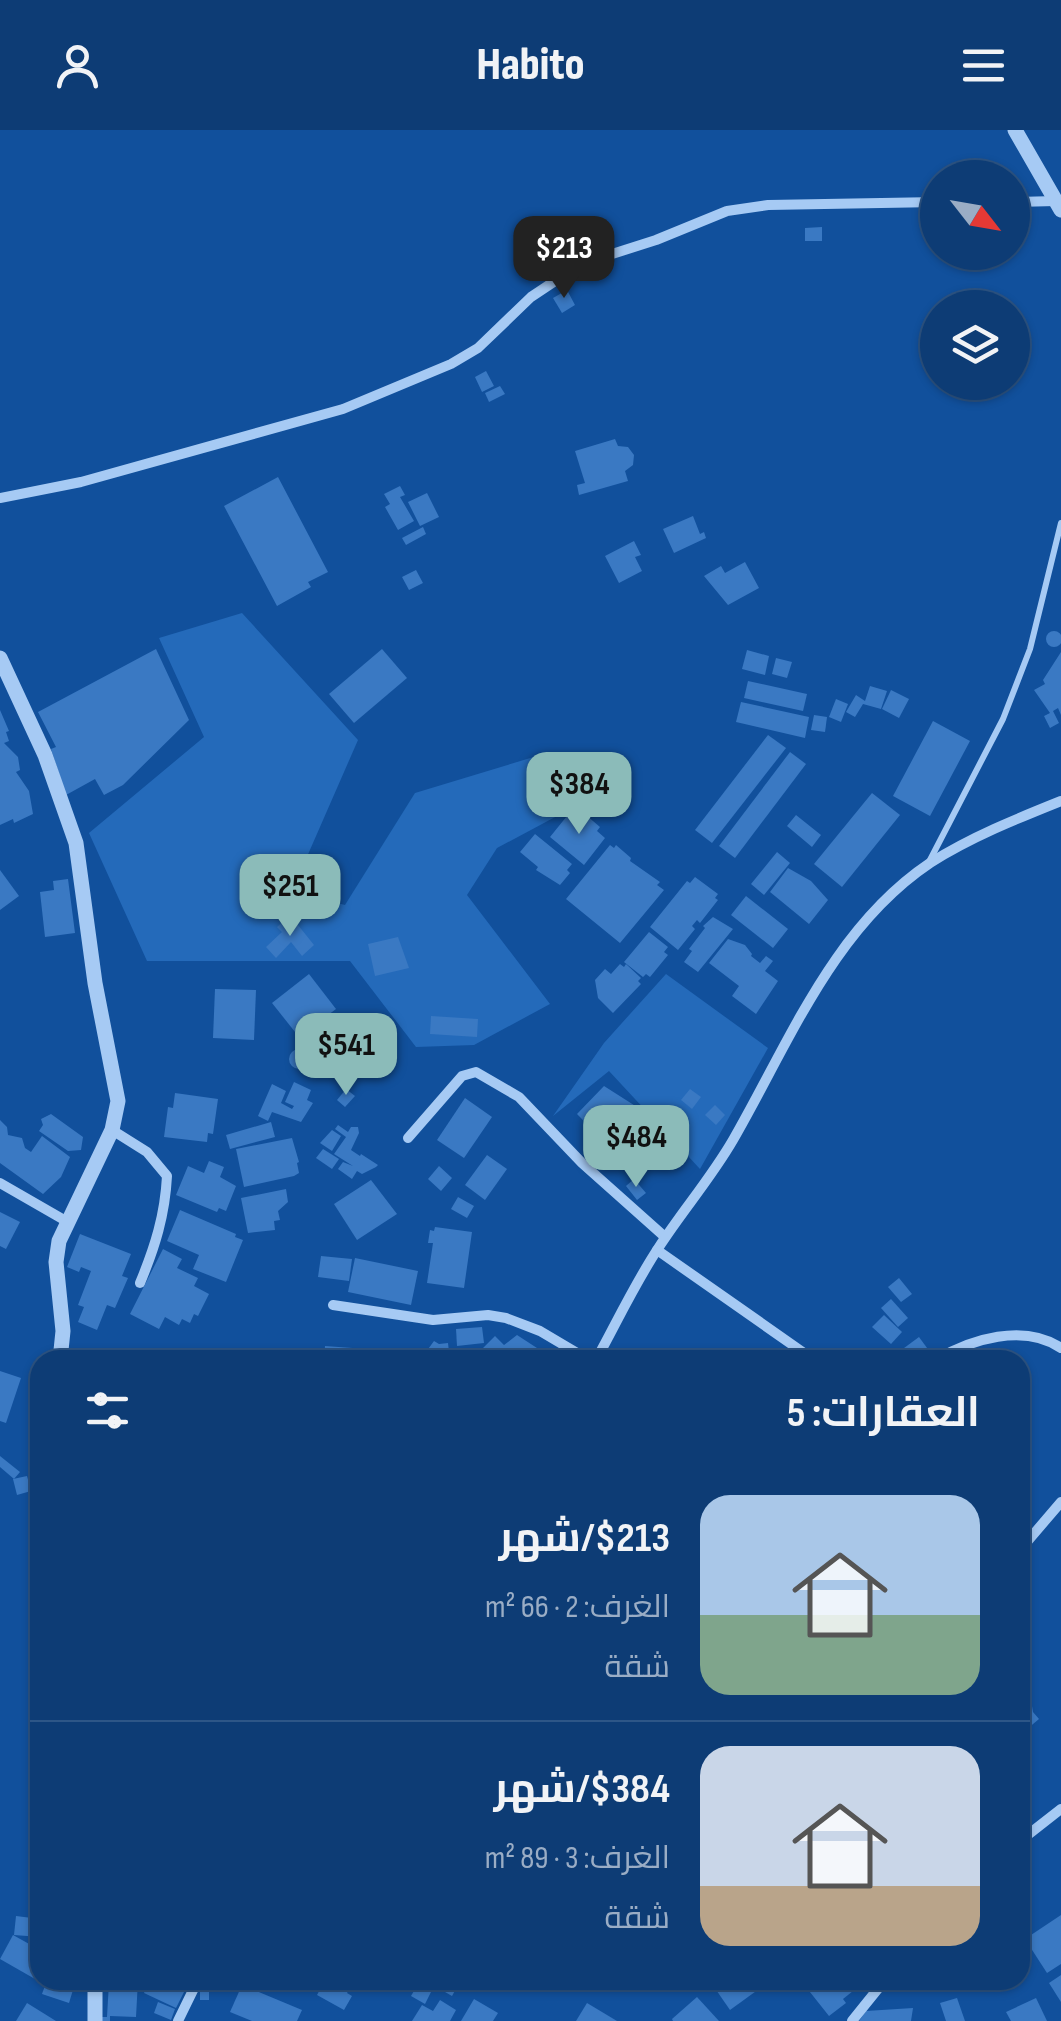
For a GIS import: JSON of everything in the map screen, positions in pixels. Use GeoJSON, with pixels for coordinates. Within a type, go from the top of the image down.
{"type":"FeatureCollection","features":[{"type":"Feature","properties":{"kind":"street"},"geometry":{"type":"LineString","coordinates":[[1016,130],[1058,206]]}},
{"type":"Feature","properties":{"kind":"street"},"geometry":{"type":"LineString","coordinates":[[0,498],[81,482],[343,409],[451,364],[478,348],[531,297],[558,280],[609,255],[727,211],[768,205],[920,202]]}},
{"type":"Feature","properties":{"kind":"street"},"geometry":{"type":"LineString","coordinates":[[1030,204],[1058,206]]}},
{"type":"Feature","properties":{"kind":"street"},"geometry":{"type":"LineString","coordinates":[[0,658],[45,756],[76,843],[95,984],[118,1101],[112,1130],[66,1221],[56,1262],[63,1331],[61,1350]]}},
{"type":"Feature","properties":{"kind":"street"},"geometry":{"type":"LineString","coordinates":[[598,1350],[657,1250],[733,1140],[826,974],[874,914],[928,865],[988,831],[1061,801]]}},
{"type":"Feature","properties":{"kind":"street"},"geometry":{"type":"LineString","coordinates":[[408,1138],[462,1076],[476,1072],[519,1096],[582,1162],[666,1237]]}},
{"type":"Feature","properties":{"kind":"street"},"geometry":{"type":"LineString","coordinates":[[112,1130],[147,1152],[167,1176],[161,1225],[140,1283]]}},
{"type":"Feature","properties":{"kind":"street"},"geometry":{"type":"LineString","coordinates":[[0,1182],[66,1221]]}},
{"type":"Feature","properties":{"kind":"street"},"geometry":{"type":"LineString","coordinates":[[657,1250],[800,1350]]}},
{"type":"Feature","properties":{"kind":"street"},"geometry":{"type":"LineString","coordinates":[[334,1304],[433,1320],[488,1315],[506,1318],[574,1350]]}},
{"type":"Feature","properties":{"kind":"street"},"geometry":{"type":"LineString","coordinates":[[956,1350],[998,1336],[1050,1340],[1061,1348]]}},
{"type":"Feature","properties":{"kind":"street"},"geometry":{"type":"LineString","coordinates":[[1030,1538],[1061,1502]]}},
{"type":"Feature","properties":{"kind":"street"},"geometry":{"type":"LineString","coordinates":[[1030,1833],[1061,1809]]}},
{"type":"Feature","properties":{"kind":"street"},"geometry":{"type":"LineString","coordinates":[[95,1990],[95,2021]]}},
{"type":"Feature","properties":{"kind":"street"},"geometry":{"type":"LineString","coordinates":[[178,2021],[193,1990]]}},
{"type":"Feature","properties":{"kind":"street"},"geometry":{"type":"LineString","coordinates":[[852,2021],[877,1990]]}},
{"type":"Feature","properties":{"kind":"lane"},"geometry":{"type":"LineString","coordinates":[[928,865],[1003,719],[1030,649],[1061,523]]}},
{"type":"Feature","properties":{"kind":"shaded area"},"geometry":{"type":"Polygon","coordinates":[[[242,613],[358,740],[292,891],[345,905],[415,793],[550,752],[585,801],[497,848],[467,895],[550,1004],[474,1045],[416,1047],[350,961],[147,961],[89,833],[204,737],[159,638],[242,613]]]}},
{"type":"Feature","properties":{"kind":"shaded area"},"geometry":{"type":"Polygon","coordinates":[[[666,974],[768,1048],[700,1169],[609,1071],[553,1116],[604,1043],[666,974]]]}},
{"type":"Feature","properties":{"kind":"building"},"geometry":{"type":"Polygon","coordinates":[[[822,227],[822,241],[805,241],[805,228],[822,227]]]}},
{"type":"Feature","properties":{"kind":"building"},"geometry":{"type":"Polygon","coordinates":[[[567,290],[575,305],[562,313],[553,298],[567,290]]]}},
{"type":"Feature","properties":{"kind":"building"},"geometry":{"type":"Polygon","coordinates":[[[486,371],[494,386],[482,392],[475,377],[486,371]]]}},
{"type":"Feature","properties":{"kind":"building"},"geometry":{"type":"Polygon","coordinates":[[[500,386],[505,394],[489,402],[485,393],[500,386]]]}},
{"type":"Feature","properties":{"kind":"building"},"geometry":{"type":"Polygon","coordinates":[[[615,439],[618,446],[628,447],[634,455],[633,465],[625,471],[628,481],[579,495],[577,485],[585,483],[575,451],[615,439]]]}},
{"type":"Feature","properties":{"kind":"building"},"geometry":{"type":"Polygon","coordinates":[[[278,477],[328,572],[308,582],[311,587],[277,606],[224,506],[278,477]]]}},
{"type":"Feature","properties":{"kind":"building"},"geometry":{"type":"Polygon","coordinates":[[[400,486],[405,495],[400,497],[414,521],[398,530],[385,507],[390,504],[384,494],[400,486]]]}},
{"type":"Feature","properties":{"kind":"building"},"geometry":{"type":"Polygon","coordinates":[[[427,493],[439,517],[420,526],[408,502],[427,493]]]}},
{"type":"Feature","properties":{"kind":"building"},"geometry":{"type":"Polygon","coordinates":[[[693,516],[700,534],[704,532],[706,538],[674,553],[663,529],[693,516]]]}},
{"type":"Feature","properties":{"kind":"building"},"geometry":{"type":"Polygon","coordinates":[[[423,527],[426,534],[406,545],[402,538],[423,527]]]}},
{"type":"Feature","properties":{"kind":"building"},"geometry":{"type":"Polygon","coordinates":[[[634,541],[641,555],[635,557],[642,571],[619,583],[605,556],[634,541]]]}},
{"type":"Feature","properties":{"kind":"building"},"geometry":{"type":"Polygon","coordinates":[[[745,562],[759,588],[728,605],[704,576],[721,566],[725,573],[745,562]]]}},
{"type":"Feature","properties":{"kind":"building"},"geometry":{"type":"Polygon","coordinates":[[[416,570],[423,583],[409,590],[402,577],[416,570]]]}},
{"type":"Feature","properties":{"kind":"building"},"geometry":{"type":"Polygon","coordinates":[[[1054,631],[1062,639],[1054,647],[1046,639],[1054,631]]]}},
{"type":"Feature","properties":{"kind":"building"},"geometry":{"type":"Polygon","coordinates":[[[156,649],[189,720],[123,785],[104,795],[95,779],[66,795],[51,749],[56,747],[38,712],[156,649]]]}},
{"type":"Feature","properties":{"kind":"building"},"geometry":{"type":"Polygon","coordinates":[[[382,649],[407,678],[354,723],[329,694],[382,649]]]}},
{"type":"Feature","properties":{"kind":"building"},"geometry":{"type":"Polygon","coordinates":[[[747,650],[769,656],[765,675],[742,669],[747,650]]]}},
{"type":"Feature","properties":{"kind":"building"},"geometry":{"type":"Polygon","coordinates":[[[1061,652],[1061,715],[1058,708],[1053,711],[1059,723],[1050,728],[1044,716],[1050,713],[1034,690],[1045,684],[1043,680],[1061,652]]]}},
{"type":"Feature","properties":{"kind":"building"},"geometry":{"type":"Polygon","coordinates":[[[776,658],[792,662],[787,678],[772,674],[776,658]]]}},
{"type":"Feature","properties":{"kind":"building"},"geometry":{"type":"Polygon","coordinates":[[[748,681],[807,694],[803,711],[744,698],[748,681]]]}},
{"type":"Feature","properties":{"kind":"building"},"geometry":{"type":"Polygon","coordinates":[[[870,686],[887,691],[881,709],[863,704],[855,717],[846,712],[856,695],[865,701],[870,686]]]}},
{"type":"Feature","properties":{"kind":"building"},"geometry":{"type":"Polygon","coordinates":[[[891,690],[909,699],[899,718],[882,709],[891,690]]]}},
{"type":"Feature","properties":{"kind":"building"},"geometry":{"type":"Polygon","coordinates":[[[836,699],[848,704],[841,722],[829,717],[836,699]]]}},
{"type":"Feature","properties":{"kind":"building"},"geometry":{"type":"Polygon","coordinates":[[[741,702],[809,717],[805,738],[736,722],[741,702]]]}},
{"type":"Feature","properties":{"kind":"building"},"geometry":{"type":"Polygon","coordinates":[[[0,710],[9,731],[9,741],[4,743],[18,757],[20,770],[16,772],[29,791],[33,814],[0,825],[0,710]]]}},
{"type":"Feature","properties":{"kind":"building"},"geometry":{"type":"Polygon","coordinates":[[[814,715],[827,717],[825,732],[811,730],[814,715]]]}},
{"type":"Feature","properties":{"kind":"building"},"geometry":{"type":"Polygon","coordinates":[[[933,721],[970,741],[930,816],[893,796],[933,721]]]}},
{"type":"Feature","properties":{"kind":"building"},"geometry":{"type":"Polygon","coordinates":[[[768,735],[786,748],[712,843],[695,830],[768,735]]]}},
{"type":"Feature","properties":{"kind":"building"},"geometry":{"type":"Polygon","coordinates":[[[790,752],[806,764],[735,858],[719,846],[790,752]]]}},
{"type":"Feature","properties":{"kind":"building"},"geometry":{"type":"Polygon","coordinates":[[[872,793],[900,815],[842,887],[814,864],[872,793]]]}},
{"type":"Feature","properties":{"kind":"building"},"geometry":{"type":"Polygon","coordinates":[[[571,811],[581,820],[586,815],[600,827],[597,831],[605,838],[584,865],[550,837],[571,811]]]}},
{"type":"Feature","properties":{"kind":"building"},"geometry":{"type":"Polygon","coordinates":[[[796,815],[821,835],[812,847],[787,826],[796,815]]]}},
{"type":"Feature","properties":{"kind":"building"},"geometry":{"type":"Polygon","coordinates":[[[535,834],[572,864],[560,885],[536,870],[538,867],[520,852],[535,834]]]}},
{"type":"Feature","properties":{"kind":"building"},"geometry":{"type":"Polygon","coordinates":[[[610,845],[616,845],[630,861],[660,882],[657,885],[664,890],[620,943],[566,899],[610,845]]]}},
{"type":"Feature","properties":{"kind":"building"},"geometry":{"type":"Polygon","coordinates":[[[777,852],[790,863],[764,895],[751,884],[777,852]]]}},
{"type":"Feature","properties":{"kind":"building"},"geometry":{"type":"Polygon","coordinates":[[[788,868],[811,881],[828,900],[809,924],[770,892],[788,868]]]}},
{"type":"Feature","properties":{"kind":"building"},"geometry":{"type":"Polygon","coordinates":[[[0,870],[19,896],[0,910],[0,870]]]}},
{"type":"Feature","properties":{"kind":"building"},"geometry":{"type":"Polygon","coordinates":[[[695,877],[718,894],[718,900],[700,923],[697,920],[692,926],[695,929],[678,950],[650,927],[687,881],[690,883],[695,877]]]}},
{"type":"Feature","properties":{"kind":"building"},"geometry":{"type":"Polygon","coordinates":[[[68,879],[75,933],[45,937],[40,892],[54,890],[53,881],[68,879]]]}},
{"type":"Feature","properties":{"kind":"building"},"geometry":{"type":"Polygon","coordinates":[[[746,896],[788,929],[773,948],[731,915],[746,896]]]}},
{"type":"Feature","properties":{"kind":"building"},"geometry":{"type":"Polygon","coordinates":[[[290,915],[314,945],[302,956],[291,942],[276,958],[266,947],[282,932],[277,927],[290,915]]]}},
{"type":"Feature","properties":{"kind":"building"},"geometry":{"type":"Polygon","coordinates":[[[713,917],[733,929],[698,972],[684,962],[703,926],[713,917]]]}},
{"type":"Feature","properties":{"kind":"building"},"geometry":{"type":"Polygon","coordinates":[[[649,932],[668,947],[664,952],[668,955],[650,977],[643,977],[624,962],[649,932]]]}},
{"type":"Feature","properties":{"kind":"building"},"geometry":{"type":"Polygon","coordinates":[[[398,937],[409,968],[375,976],[368,944],[398,937]]]}},
{"type":"Feature","properties":{"kind":"building"},"geometry":{"type":"Polygon","coordinates":[[[728,939],[745,945],[760,963],[766,956],[773,961],[765,971],[778,981],[756,1014],[732,996],[739,986],[709,963],[728,939]]]}},
{"type":"Feature","properties":{"kind":"building"},"geometry":{"type":"Polygon","coordinates":[[[620,964],[626,964],[641,978],[641,984],[613,1013],[598,998],[595,980],[605,969],[611,974],[620,964]]]}},
{"type":"Feature","properties":{"kind":"building"},"geometry":{"type":"Polygon","coordinates":[[[309,974],[336,1009],[299,1037],[272,1003],[309,974]]]}},
{"type":"Feature","properties":{"kind":"building"},"geometry":{"type":"Polygon","coordinates":[[[215,989],[256,990],[254,1040],[213,1038],[215,989]]]}},
{"type":"Feature","properties":{"kind":"building"},"geometry":{"type":"Polygon","coordinates":[[[431,1016],[478,1019],[477,1037],[430,1034],[431,1016]]]}},
{"type":"Feature","properties":{"kind":"building"},"geometry":{"type":"Polygon","coordinates":[[[295,1049],[303,1049],[309,1059],[303,1069],[295,1069],[289,1063],[289,1055],[295,1049]]]}},
{"type":"Feature","properties":{"kind":"building"},"geometry":{"type":"Polygon","coordinates":[[[294,1082],[311,1090],[307,1100],[313,1103],[301,1122],[272,1112],[268,1121],[258,1116],[272,1084],[286,1091],[281,1103],[292,1109],[294,1106],[285,1102],[294,1082]]]}},
{"type":"Feature","properties":{"kind":"building"},"geometry":{"type":"Polygon","coordinates":[[[604,1086],[637,1107],[640,1119],[654,1137],[626,1164],[577,1114],[604,1086]]]}},
{"type":"Feature","properties":{"kind":"building"},"geometry":{"type":"Polygon","coordinates":[[[346,1089],[355,1096],[345,1107],[337,1100],[346,1089]]]}},
{"type":"Feature","properties":{"kind":"building"},"geometry":{"type":"Polygon","coordinates":[[[690,1089],[701,1097],[692,1109],[681,1100],[690,1089]]]}},
{"type":"Feature","properties":{"kind":"building"},"geometry":{"type":"Polygon","coordinates":[[[175,1093],[218,1099],[213,1134],[208,1133],[207,1142],[164,1137],[168,1107],[173,1108],[175,1093]]]}},
{"type":"Feature","properties":{"kind":"building"},"geometry":{"type":"Polygon","coordinates":[[[465,1098],[492,1117],[464,1158],[437,1140],[465,1098]]]}},
{"type":"Feature","properties":{"kind":"building"},"geometry":{"type":"Polygon","coordinates":[[[715,1105],[725,1115],[716,1125],[705,1115],[715,1105]]]}},
{"type":"Feature","properties":{"kind":"building"},"geometry":{"type":"Polygon","coordinates":[[[51,1114],[83,1137],[81,1150],[68,1151],[39,1131],[41,1119],[51,1114]]]}},
{"type":"Feature","properties":{"kind":"building"},"geometry":{"type":"Polygon","coordinates":[[[0,1120],[8,1135],[22,1138],[31,1152],[42,1136],[70,1157],[61,1177],[43,1194],[0,1163],[0,1120]]]}},
{"type":"Feature","properties":{"kind":"building"},"geometry":{"type":"Polygon","coordinates":[[[271,1122],[275,1137],[230,1149],[226,1135],[271,1122]]]}},
{"type":"Feature","properties":{"kind":"building"},"geometry":{"type":"Polygon","coordinates":[[[338,1125],[348,1132],[351,1127],[358,1127],[351,1150],[376,1167],[362,1174],[357,1171],[352,1179],[338,1169],[343,1162],[353,1166],[334,1154],[346,1137],[335,1129],[338,1125]]]}},
{"type":"Feature","properties":{"kind":"building"},"geometry":{"type":"Polygon","coordinates":[[[332,1130],[341,1136],[332,1151],[320,1143],[332,1130]]]}},
{"type":"Feature","properties":{"kind":"building"},"geometry":{"type":"Polygon","coordinates":[[[292,1138],[299,1173],[244,1187],[236,1149],[292,1138]]]}},
{"type":"Feature","properties":{"kind":"building"},"geometry":{"type":"Polygon","coordinates":[[[323,1149],[339,1159],[332,1169],[316,1158],[323,1149]]]}},
{"type":"Feature","properties":{"kind":"building"},"geometry":{"type":"Polygon","coordinates":[[[487,1155],[507,1169],[485,1200],[465,1185],[487,1155]]]}},
{"type":"Feature","properties":{"kind":"building"},"geometry":{"type":"Polygon","coordinates":[[[209,1161],[224,1167],[220,1177],[236,1186],[226,1211],[219,1208],[217,1212],[176,1195],[188,1166],[204,1173],[209,1161]]]}},
{"type":"Feature","properties":{"kind":"building"},"geometry":{"type":"Polygon","coordinates":[[[439,1166],[452,1178],[441,1191],[428,1179],[439,1166]]]}},
{"type":"Feature","properties":{"kind":"building"},"geometry":{"type":"Polygon","coordinates":[[[634,1179],[646,1193],[637,1200],[626,1186],[634,1179]]]}},
{"type":"Feature","properties":{"kind":"building"},"geometry":{"type":"Polygon","coordinates":[[[371,1180],[397,1214],[357,1240],[334,1204],[371,1180]]]}},
{"type":"Feature","properties":{"kind":"building"},"geometry":{"type":"Polygon","coordinates":[[[286,1189],[288,1202],[278,1211],[280,1220],[274,1221],[275,1230],[248,1233],[241,1198],[286,1189]]]}},
{"type":"Feature","properties":{"kind":"building"},"geometry":{"type":"Polygon","coordinates":[[[458,1197],[474,1206],[467,1218],[451,1209],[458,1197]]]}},
{"type":"Feature","properties":{"kind":"building"},"geometry":{"type":"Polygon","coordinates":[[[180,1210],[243,1240],[226,1282],[193,1269],[199,1255],[167,1241],[180,1210]]]}},
{"type":"Feature","properties":{"kind":"building"},"geometry":{"type":"Polygon","coordinates":[[[0,1212],[20,1222],[6,1249],[0,1246],[0,1212]]]}},
{"type":"Feature","properties":{"kind":"building"},"geometry":{"type":"Polygon","coordinates":[[[435,1227],[472,1232],[464,1288],[427,1283],[433,1243],[428,1243],[430,1230],[435,1227]]]}},
{"type":"Feature","properties":{"kind":"building"},"geometry":{"type":"Polygon","coordinates":[[[80,1234],[131,1254],[122,1276],[128,1278],[115,1308],[107,1305],[97,1330],[78,1322],[84,1307],[78,1305],[91,1271],[67,1267],[80,1234]]]}},
{"type":"Feature","properties":{"kind":"building"},"geometry":{"type":"Polygon","coordinates":[[[163,1249],[182,1259],[177,1268],[198,1278],[194,1286],[209,1294],[190,1323],[182,1319],[179,1325],[165,1317],[159,1329],[130,1314],[163,1249]]]}},
{"type":"Feature","properties":{"kind":"building"},"geometry":{"type":"Polygon","coordinates":[[[321,1256],[352,1259],[349,1281],[318,1277],[321,1256]]]}},
{"type":"Feature","properties":{"kind":"building"},"geometry":{"type":"Polygon","coordinates":[[[355,1258],[418,1271],[411,1305],[348,1292],[355,1258]]]}},
{"type":"Feature","properties":{"kind":"building"},"geometry":{"type":"Polygon","coordinates":[[[899,1278],[912,1294],[901,1302],[888,1287],[899,1278]]]}},
{"type":"Feature","properties":{"kind":"building"},"geometry":{"type":"Polygon","coordinates":[[[891,1299],[908,1318],[898,1327],[881,1308],[891,1299]]]}},
{"type":"Feature","properties":{"kind":"building"},"geometry":{"type":"Polygon","coordinates":[[[884,1315],[902,1332],[891,1344],[872,1327],[884,1315]]]}},
{"type":"Feature","properties":{"kind":"building"},"geometry":{"type":"Polygon","coordinates":[[[482,1327],[484,1343],[457,1346],[456,1329],[482,1327]]]}},
{"type":"Feature","properties":{"kind":"building"},"geometry":{"type":"Polygon","coordinates":[[[517,1335],[537,1348],[483,1348],[495,1336],[504,1345],[517,1335]]]}},
{"type":"Feature","properties":{"kind":"building"},"geometry":{"type":"Polygon","coordinates":[[[919,1337],[929,1350],[901,1350],[919,1337]]]}},
{"type":"Feature","properties":{"kind":"building"},"geometry":{"type":"Polygon","coordinates":[[[434,1341],[448,1343],[449,1350],[427,1350],[434,1341]]]}},
{"type":"Feature","properties":{"kind":"building"},"geometry":{"type":"Polygon","coordinates":[[[325,1346],[366,1349],[366,1350],[325,1350],[325,1346]]]}},
{"type":"Feature","properties":{"kind":"building"},"geometry":{"type":"Polygon","coordinates":[[[0,1371],[21,1378],[6,1423],[0,1421],[0,1371]]]}},
{"type":"Feature","properties":{"kind":"building"},"geometry":{"type":"Polygon","coordinates":[[[0,1456],[20,1472],[14,1479],[0,1467],[0,1456]]]}},
{"type":"Feature","properties":{"kind":"building"},"geometry":{"type":"Polygon","coordinates":[[[27,1476],[30,1491],[17,1495],[13,1479],[27,1476]]]}},
{"type":"Feature","properties":{"kind":"building"},"geometry":{"type":"Polygon","coordinates":[[[1030,1699],[1033,1712],[1039,1719],[1030,1727],[1030,1699]]]}},
{"type":"Feature","properties":{"kind":"building"},"geometry":{"type":"Polygon","coordinates":[[[1061,1915],[1061,1964],[1047,1973],[1030,1947],[1030,1936],[1061,1915]]]}},
{"type":"Feature","properties":{"kind":"building"},"geometry":{"type":"Polygon","coordinates":[[[16,1916],[30,1918],[30,1936],[14,1935],[16,1916]]]}},
{"type":"Feature","properties":{"kind":"building"},"geometry":{"type":"Polygon","coordinates":[[[13,1935],[30,1944],[30,1976],[0,1959],[13,1935]]]}},
{"type":"Feature","properties":{"kind":"building"},"geometry":{"type":"Polygon","coordinates":[[[1061,1975],[1061,2002],[1049,1983],[1061,1975]]]}},
{"type":"Feature","properties":{"kind":"building"},"geometry":{"type":"Polygon","coordinates":[[[43,1990],[73,1990],[69,2003],[42,1994],[43,1990]]]}},
{"type":"Feature","properties":{"kind":"building"},"geometry":{"type":"Polygon","coordinates":[[[109,1990],[137,1990],[136,2017],[110,2016],[110,2021],[101,2021],[101,2017],[107,2017],[109,1990]]]}},
{"type":"Feature","properties":{"kind":"building"},"geometry":{"type":"Polygon","coordinates":[[[145,1990],[185,1990],[176,2008],[144,1993],[145,1990]]]}},
{"type":"Feature","properties":{"kind":"building"},"geometry":{"type":"Polygon","coordinates":[[[200,1990],[209,1990],[209,2000],[200,2000],[200,1990]]]}},
{"type":"Feature","properties":{"kind":"building"},"geometry":{"type":"Polygon","coordinates":[[[240,1990],[254,1990],[302,2010],[297,2021],[252,2021],[230,2012],[240,1990]]]}},
{"type":"Feature","properties":{"kind":"building"},"geometry":{"type":"Polygon","coordinates":[[[320,1990],[349,1990],[347,1993],[352,1996],[344,2010],[317,1995],[320,1990]]]}},
{"type":"Feature","properties":{"kind":"building"},"geometry":{"type":"Polygon","coordinates":[[[414,1990],[431,1992],[425,2004],[411,1996],[414,1990]]]}},
{"type":"Feature","properties":{"kind":"building"},"geometry":{"type":"Polygon","coordinates":[[[716,1990],[758,1990],[730,2010],[716,1990]]]}},
{"type":"Feature","properties":{"kind":"building"},"geometry":{"type":"Polygon","coordinates":[[[808,1990],[852,1990],[843,1999],[846,2003],[829,2016],[808,1990]]]}},
{"type":"Feature","properties":{"kind":"building"},"geometry":{"type":"Polygon","coordinates":[[[697,1997],[719,2021],[673,2021],[672,2019],[697,1997]]]}},
{"type":"Feature","properties":{"kind":"building"},"geometry":{"type":"Polygon","coordinates":[[[957,1998],[965,2021],[946,2021],[940,2003],[957,1998]]]}},
{"type":"Feature","properties":{"kind":"building"},"geometry":{"type":"Polygon","coordinates":[[[1036,1998],[1047,2021],[1011,2021],[1006,2012],[1036,1998]]]}},
{"type":"Feature","properties":{"kind":"building"},"geometry":{"type":"Polygon","coordinates":[[[474,1999],[498,2013],[493,2021],[461,2021],[474,1999]]]}},
{"type":"Feature","properties":{"kind":"building"},"geometry":{"type":"Polygon","coordinates":[[[440,2000],[456,2010],[450,2021],[412,2021],[422,2005],[433,2011],[440,2000]]]}},
{"type":"Feature","properties":{"kind":"building"},"geometry":{"type":"Polygon","coordinates":[[[158,2002],[175,2009],[171,2020],[154,2013],[158,2002]]]}},
{"type":"Feature","properties":{"kind":"building"},"geometry":{"type":"Polygon","coordinates":[[[27,2003],[56,2021],[16,2021],[27,2003]]]}},
{"type":"Feature","properties":{"kind":"building"},"geometry":{"type":"Polygon","coordinates":[[[587,2003],[617,2021],[576,2021],[587,2003]]]}},
{"type":"Feature","properties":{"kind":"building"},"geometry":{"type":"Polygon","coordinates":[[[913,2008],[911,2021],[859,2021],[866,2011],[913,2008]]]}}]}
